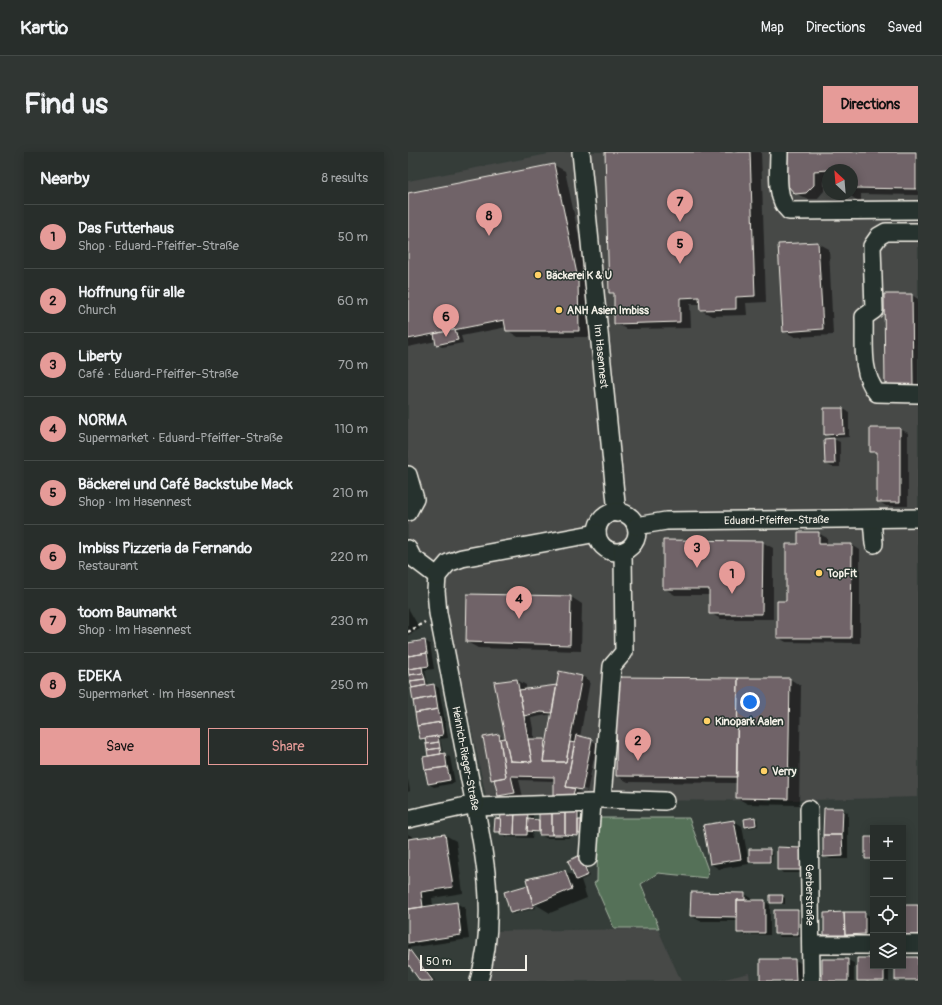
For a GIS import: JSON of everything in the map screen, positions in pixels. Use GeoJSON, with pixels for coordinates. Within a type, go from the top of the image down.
{"type":"FeatureCollection","features":[{"type":"Feature","properties":{"kind":"street","name":"Im Hasennest"},"geometry":{"type":"LineString","coordinates":[[581,152],[617,513]]}},
{"type":"Feature","properties":{"kind":"street"},"geometry":{"type":"LineString","coordinates":[[779,152],[779,188],[784,207],[789,211],[918,210]]}},
{"type":"Feature","properties":{"kind":"street"},"geometry":{"type":"LineString","coordinates":[[918,232],[886,232],[878,236],[872,246],[874,310],[864,317],[866,375],[870,385],[877,393],[918,394]]}},
{"type":"Feature","properties":{"kind":"street"},"geometry":{"type":"LineString","coordinates":[[408,475],[415,499],[408,512]]}},
{"type":"Feature","properties":{"kind":"street"},"geometry":{"type":"LineString","coordinates":[[617,513],[628,516],[636,526],[635,540],[631,546],[623,551],[616,552],[606,549],[600,542],[597,533],[602,520],[607,515],[617,513]]}},
{"type":"Feature","properties":{"kind":"street","name":"Eduard-Pfeiffer-Straße"},"geometry":{"type":"LineString","coordinates":[[636,526],[666,521],[918,518]]}},
{"type":"Feature","properties":{"kind":"street"},"geometry":{"type":"LineString","coordinates":[[872,519],[874,544]]}},
{"type":"Feature","properties":{"kind":"street"},"geometry":{"type":"LineString","coordinates":[[408,550],[412,557],[437,576],[448,563],[462,558],[597,533]]}},
{"type":"Feature","properties":{"kind":"street"},"geometry":{"type":"LineString","coordinates":[[623,551],[624,652],[612,666],[602,799],[665,801]]}},
{"type":"Feature","properties":{"kind":"street","name":"Heinrich-Rieger-Straße"},"geometry":{"type":"LineString","coordinates":[[437,576],[436,591],[438,613],[475,806],[488,885],[488,917],[485,960],[479,981]]}},
{"type":"Feature","properties":{"kind":"street"},"geometry":{"type":"LineString","coordinates":[[408,819],[475,806],[592,803],[588,858]]}},
{"type":"Feature","properties":{"kind":"street","name":"Gerberstraße"},"geometry":{"type":"LineString","coordinates":[[809,808],[811,981]]}},
{"type":"Feature","properties":{"kind":"street"},"geometry":{"type":"LineString","coordinates":[[906,944],[918,944]]}},
{"type":"Feature","properties":{"kind":"street"},"geometry":{"type":"LineString","coordinates":[[811,945],[870,945]]}},
{"type":"Feature","properties":{"kind":"shaded area"},"geometry":{"type":"Polygon","coordinates":[[[559,152],[918,152],[918,797],[814,800],[487,801],[446,611],[443,580],[408,546],[408,181],[559,152]]]}},
{"type":"Feature","properties":{"kind":"shaded area"},"geometry":{"type":"Polygon","coordinates":[[[658,929],[681,981],[480,981],[491,931],[658,929]]]}},
{"type":"Feature","properties":{"kind":"shaded area"},"geometry":{"type":"Polygon","coordinates":[[[749,973],[750,981],[716,981],[749,973]]]}},
{"type":"Feature","properties":{"kind":"green space"},"geometry":{"type":"Polygon","coordinates":[[[598,818],[689,818],[708,870],[707,878],[658,873],[641,884],[659,928],[614,928],[594,883],[597,881],[598,818]]]}},
{"type":"Feature","properties":{"kind":"building"},"geometry":{"type":"Polygon","coordinates":[[[605,152],[750,152],[755,296],[736,297],[736,309],[700,310],[699,297],[680,298],[680,322],[614,324],[614,293],[609,293],[605,152]]]}},
{"type":"Feature","properties":{"kind":"building"},"geometry":{"type":"Polygon","coordinates":[[[788,152],[916,152],[916,189],[858,188],[858,164],[822,164],[822,170],[814,171],[814,185],[806,193],[795,194],[787,185],[788,152]]]}},
{"type":"Feature","properties":{"kind":"building"},"geometry":{"type":"Polygon","coordinates":[[[554,164],[578,279],[579,331],[506,331],[504,320],[408,339],[408,193],[554,164]]]}},
{"type":"Feature","properties":{"kind":"building"},"geometry":{"type":"Polygon","coordinates":[[[818,242],[823,329],[783,332],[778,244],[818,242]]]}},
{"type":"Feature","properties":{"kind":"building"},"geometry":{"type":"Polygon","coordinates":[[[884,294],[912,294],[913,386],[885,387],[884,294]]]}},
{"type":"Feature","properties":{"kind":"building"},"geometry":{"type":"Polygon","coordinates":[[[455,329],[458,340],[436,345],[434,334],[455,329]]]}},
{"type":"Feature","properties":{"kind":"building"},"geometry":{"type":"Polygon","coordinates":[[[824,408],[843,408],[844,434],[824,435],[824,408]]]}},
{"type":"Feature","properties":{"kind":"building"},"geometry":{"type":"Polygon","coordinates":[[[870,428],[900,428],[900,502],[877,502],[877,452],[870,452],[870,428]]]}},
{"type":"Feature","properties":{"kind":"building"},"geometry":{"type":"Polygon","coordinates":[[[834,438],[835,464],[825,464],[824,439],[834,438]]]}},
{"type":"Feature","properties":{"kind":"building","name":"TopFit"},"geometry":{"type":"Polygon","coordinates":[[[798,532],[819,532],[819,544],[852,544],[851,638],[777,638],[777,601],[786,601],[786,544],[798,544],[798,532]]]}},
{"type":"Feature","properties":{"kind":"building"},"geometry":{"type":"Polygon","coordinates":[[[663,540],[763,541],[762,614],[709,614],[709,589],[663,589],[663,540]]]}},
{"type":"Feature","properties":{"kind":"building"},"geometry":{"type":"Polygon","coordinates":[[[467,594],[571,596],[570,645],[466,642],[467,594]]]}},
{"type":"Feature","properties":{"kind":"building"},"geometry":{"type":"Polygon","coordinates":[[[425,640],[427,653],[408,656],[408,643],[425,640]]]}},
{"type":"Feature","properties":{"kind":"building"},"geometry":{"type":"Polygon","coordinates":[[[427,653],[429,666],[408,669],[408,656],[427,653]]]}},
{"type":"Feature","properties":{"kind":"building"},"geometry":{"type":"Polygon","coordinates":[[[422,667],[423,673],[409,675],[408,669],[422,667]]]}},
{"type":"Feature","properties":{"kind":"building"},"geometry":{"type":"Polygon","coordinates":[[[559,671],[582,676],[566,762],[543,762],[559,671]]]}},
{"type":"Feature","properties":{"kind":"building"},"geometry":{"type":"Polygon","coordinates":[[[423,673],[425,679],[410,681],[409,675],[423,673]]]}},
{"type":"Feature","properties":{"kind":"building"},"geometry":{"type":"Polygon","coordinates":[[[617,677],[738,678],[737,777],[616,776],[617,677]]]}},
{"type":"Feature","properties":{"kind":"building"},"geometry":{"type":"Polygon","coordinates":[[[738,678],[790,678],[788,799],[736,798],[738,678]]]}},
{"type":"Feature","properties":{"kind":"building"},"geometry":{"type":"Polygon","coordinates":[[[425,679],[426,685],[412,688],[410,681],[425,679]]]}},
{"type":"Feature","properties":{"kind":"building"},"geometry":{"type":"Polygon","coordinates":[[[517,679],[532,762],[510,761],[494,682],[517,679]]]}},
{"type":"Feature","properties":{"kind":"building"},"geometry":{"type":"Polygon","coordinates":[[[434,684],[436,696],[413,701],[411,688],[434,684]]]}},
{"type":"Feature","properties":{"kind":"building"},"geometry":{"type":"Polygon","coordinates":[[[557,685],[552,713],[541,712],[524,716],[519,690],[557,685]]]}},
{"type":"Feature","properties":{"kind":"building"},"geometry":{"type":"Polygon","coordinates":[[[436,696],[438,709],[415,713],[413,701],[436,696]]]}},
{"type":"Feature","properties":{"kind":"building"},"geometry":{"type":"Polygon","coordinates":[[[438,709],[441,722],[417,726],[415,713],[438,709]]]}},
{"type":"Feature","properties":{"kind":"building"},"geometry":{"type":"Polygon","coordinates":[[[441,722],[443,735],[420,739],[417,726],[441,722]]]}},
{"type":"Feature","properties":{"kind":"building"},"geometry":{"type":"Polygon","coordinates":[[[499,734],[506,777],[491,780],[483,737],[499,734]]]}},
{"type":"Feature","properties":{"kind":"building"},"geometry":{"type":"Polygon","coordinates":[[[576,735],[592,739],[582,790],[566,787],[576,735]]]}},
{"type":"Feature","properties":{"kind":"building"},"geometry":{"type":"Polygon","coordinates":[[[438,736],[439,742],[426,744],[425,738],[438,736]]]}},
{"type":"Feature","properties":{"kind":"building"},"geometry":{"type":"Polygon","coordinates":[[[505,738],[510,761],[532,762],[528,739],[545,739],[543,762],[566,762],[570,742],[575,743],[566,787],[575,788],[572,798],[554,797],[554,777],[511,776],[515,793],[498,796],[494,779],[506,777],[500,739],[505,738]]]}},
{"type":"Feature","properties":{"kind":"building"},"geometry":{"type":"Polygon","coordinates":[[[439,742],[440,748],[427,750],[426,744],[439,742]]]}},
{"type":"Feature","properties":{"kind":"building"},"geometry":{"type":"Polygon","coordinates":[[[440,748],[441,754],[428,756],[427,750],[440,748]]]}},
{"type":"Feature","properties":{"kind":"building"},"geometry":{"type":"Polygon","coordinates":[[[445,753],[447,767],[425,770],[423,757],[445,753]]]}},
{"type":"Feature","properties":{"kind":"building"},"geometry":{"type":"Polygon","coordinates":[[[447,767],[450,780],[428,784],[425,770],[447,767]]]}},
{"type":"Feature","properties":{"kind":"building"},"geometry":{"type":"Polygon","coordinates":[[[824,808],[843,808],[842,835],[823,835],[824,808]]]}},
{"type":"Feature","properties":{"kind":"building"},"geometry":{"type":"Polygon","coordinates":[[[501,810],[515,810],[514,835],[500,834],[501,810]]]}},
{"type":"Feature","properties":{"kind":"building"},"geometry":{"type":"Polygon","coordinates":[[[515,810],[528,811],[527,835],[514,835],[515,810]]]}},
{"type":"Feature","properties":{"kind":"building"},"geometry":{"type":"Polygon","coordinates":[[[539,811],[552,811],[552,835],[539,835],[539,811]]]}},
{"type":"Feature","properties":{"kind":"building"},"geometry":{"type":"Polygon","coordinates":[[[552,811],[565,811],[565,835],[552,835],[552,811]]]}},
{"type":"Feature","properties":{"kind":"building"},"geometry":{"type":"Polygon","coordinates":[[[565,811],[578,811],[578,836],[565,835],[565,811]]]}},
{"type":"Feature","properties":{"kind":"building"},"geometry":{"type":"Polygon","coordinates":[[[755,817],[756,825],[745,827],[744,819],[755,817]]]}},
{"type":"Feature","properties":{"kind":"building"},"geometry":{"type":"Polygon","coordinates":[[[495,818],[501,819],[501,832],[494,832],[495,818]]]}},
{"type":"Feature","properties":{"kind":"building"},"geometry":{"type":"Polygon","coordinates":[[[528,819],[539,820],[539,832],[527,831],[528,819]]]}},
{"type":"Feature","properties":{"kind":"building"},"geometry":{"type":"Polygon","coordinates":[[[578,820],[585,820],[585,834],[578,834],[578,820]]]}},
{"type":"Feature","properties":{"kind":"building"},"geometry":{"type":"Polygon","coordinates":[[[734,820],[741,859],[710,864],[703,825],[734,820]]]}},
{"type":"Feature","properties":{"kind":"building"},"geometry":{"type":"Polygon","coordinates":[[[445,834],[453,887],[421,892],[423,907],[408,909],[408,839],[445,834]]]}},
{"type":"Feature","properties":{"kind":"building"},"geometry":{"type":"Polygon","coordinates":[[[823,835],[842,835],[843,856],[823,857],[823,835]]]}},
{"type":"Feature","properties":{"kind":"building"},"geometry":{"type":"Polygon","coordinates":[[[865,837],[870,837],[870,859],[865,859],[865,837]]]}},
{"type":"Feature","properties":{"kind":"building"},"geometry":{"type":"Polygon","coordinates":[[[777,847],[801,848],[801,870],[777,870],[777,847]]]}},
{"type":"Feature","properties":{"kind":"building"},"geometry":{"type":"Polygon","coordinates":[[[749,849],[770,849],[770,862],[749,862],[749,849]]]}},
{"type":"Feature","properties":{"kind":"building"},"geometry":{"type":"Polygon","coordinates":[[[580,855],[588,875],[576,880],[568,861],[580,855]]]}},
{"type":"Feature","properties":{"kind":"building"},"geometry":{"type":"Polygon","coordinates":[[[565,870],[572,889],[533,905],[526,879],[565,870]]]}},
{"type":"Feature","properties":{"kind":"building"},"geometry":{"type":"Polygon","coordinates":[[[528,885],[534,907],[510,913],[504,892],[528,885]]]}},
{"type":"Feature","properties":{"kind":"building"},"geometry":{"type":"Polygon","coordinates":[[[691,892],[745,893],[745,900],[737,900],[737,917],[690,916],[691,892]]]}},
{"type":"Feature","properties":{"kind":"building"},"geometry":{"type":"Polygon","coordinates":[[[770,895],[783,895],[782,903],[770,903],[770,895]]]}},
{"type":"Feature","properties":{"kind":"building"},"geometry":{"type":"Polygon","coordinates":[[[737,900],[765,900],[765,933],[737,933],[737,900]]]}},
{"type":"Feature","properties":{"kind":"building"},"geometry":{"type":"Polygon","coordinates":[[[457,902],[461,935],[408,943],[408,909],[457,902]]]}},
{"type":"Feature","properties":{"kind":"building"},"geometry":{"type":"Polygon","coordinates":[[[906,905],[918,905],[918,936],[906,936],[906,905]]]}},
{"type":"Feature","properties":{"kind":"building"},"geometry":{"type":"Polygon","coordinates":[[[774,910],[798,910],[798,934],[774,934],[774,910]]]}},
{"type":"Feature","properties":{"kind":"building"},"geometry":{"type":"Polygon","coordinates":[[[844,912],[865,912],[865,934],[845,935],[844,912]]]}},
{"type":"Feature","properties":{"kind":"building"},"geometry":{"type":"Polygon","coordinates":[[[844,912],[845,935],[824,935],[824,913],[844,912]]]}},
{"type":"Feature","properties":{"kind":"building"},"geometry":{"type":"Polygon","coordinates":[[[409,949],[433,981],[420,981],[408,964],[409,949]]]}},
{"type":"Feature","properties":{"kind":"building"},"geometry":{"type":"Polygon","coordinates":[[[906,957],[918,957],[918,980],[895,980],[895,969],[906,969],[906,957]]]}},
{"type":"Feature","properties":{"kind":"building"},"geometry":{"type":"Polygon","coordinates":[[[857,958],[870,958],[870,969],[884,969],[884,981],[857,981],[857,958]]]}},
{"type":"Feature","properties":{"kind":"building"},"geometry":{"type":"Polygon","coordinates":[[[760,959],[795,959],[796,981],[760,981],[760,959]]]}},
{"type":"Feature","properties":{"kind":"building"},"geometry":{"type":"Polygon","coordinates":[[[822,959],[848,959],[848,981],[822,981],[822,959]]]}},
{"type":"Feature","properties":{"kind":"place","name":"toom Baumarkt"},"geometry":{"type":"Point","coordinates":[680,222]}},
{"type":"Feature","properties":{"kind":"place","name":"EDEKA"},"geometry":{"type":"Point","coordinates":[489,236]}},
{"type":"Feature","properties":{"kind":"place","name":"Bäckerei und Café Backstube Mack"},"geometry":{"type":"Point","coordinates":[680,264]}},
{"type":"Feature","properties":{"kind":"place","name":"Bäckerei K & U"},"geometry":{"type":"Point","coordinates":[538,275]}},
{"type":"Feature","properties":{"kind":"place","name":"ANH Asien Imbiss"},"geometry":{"type":"Point","coordinates":[559,310]}},
{"type":"Feature","properties":{"kind":"place","name":"Imbiss Pizzeria da Fernando"},"geometry":{"type":"Point","coordinates":[446,337]}},
{"type":"Feature","properties":{"kind":"place","name":"Liberty"},"geometry":{"type":"Point","coordinates":[697,568]}},
{"type":"Feature","properties":{"kind":"place","name":"TopFit"},"geometry":{"type":"Point","coordinates":[819,573]}},
{"type":"Feature","properties":{"kind":"place","name":"Das Futterhaus"},"geometry":{"type":"Point","coordinates":[732,594]}},
{"type":"Feature","properties":{"kind":"place","name":"NORMA"},"geometry":{"type":"Point","coordinates":[519,619]}},
{"type":"Feature","properties":{"kind":"place","name":"Kinopark Aalen"},"geometry":{"type":"Point","coordinates":[707,721]}},
{"type":"Feature","properties":{"kind":"place","name":"Hoffnung für alle"},"geometry":{"type":"Point","coordinates":[638,761]}},
{"type":"Feature","properties":{"kind":"place","name":"Verry"},"geometry":{"type":"Point","coordinates":[764,771]}}]}
